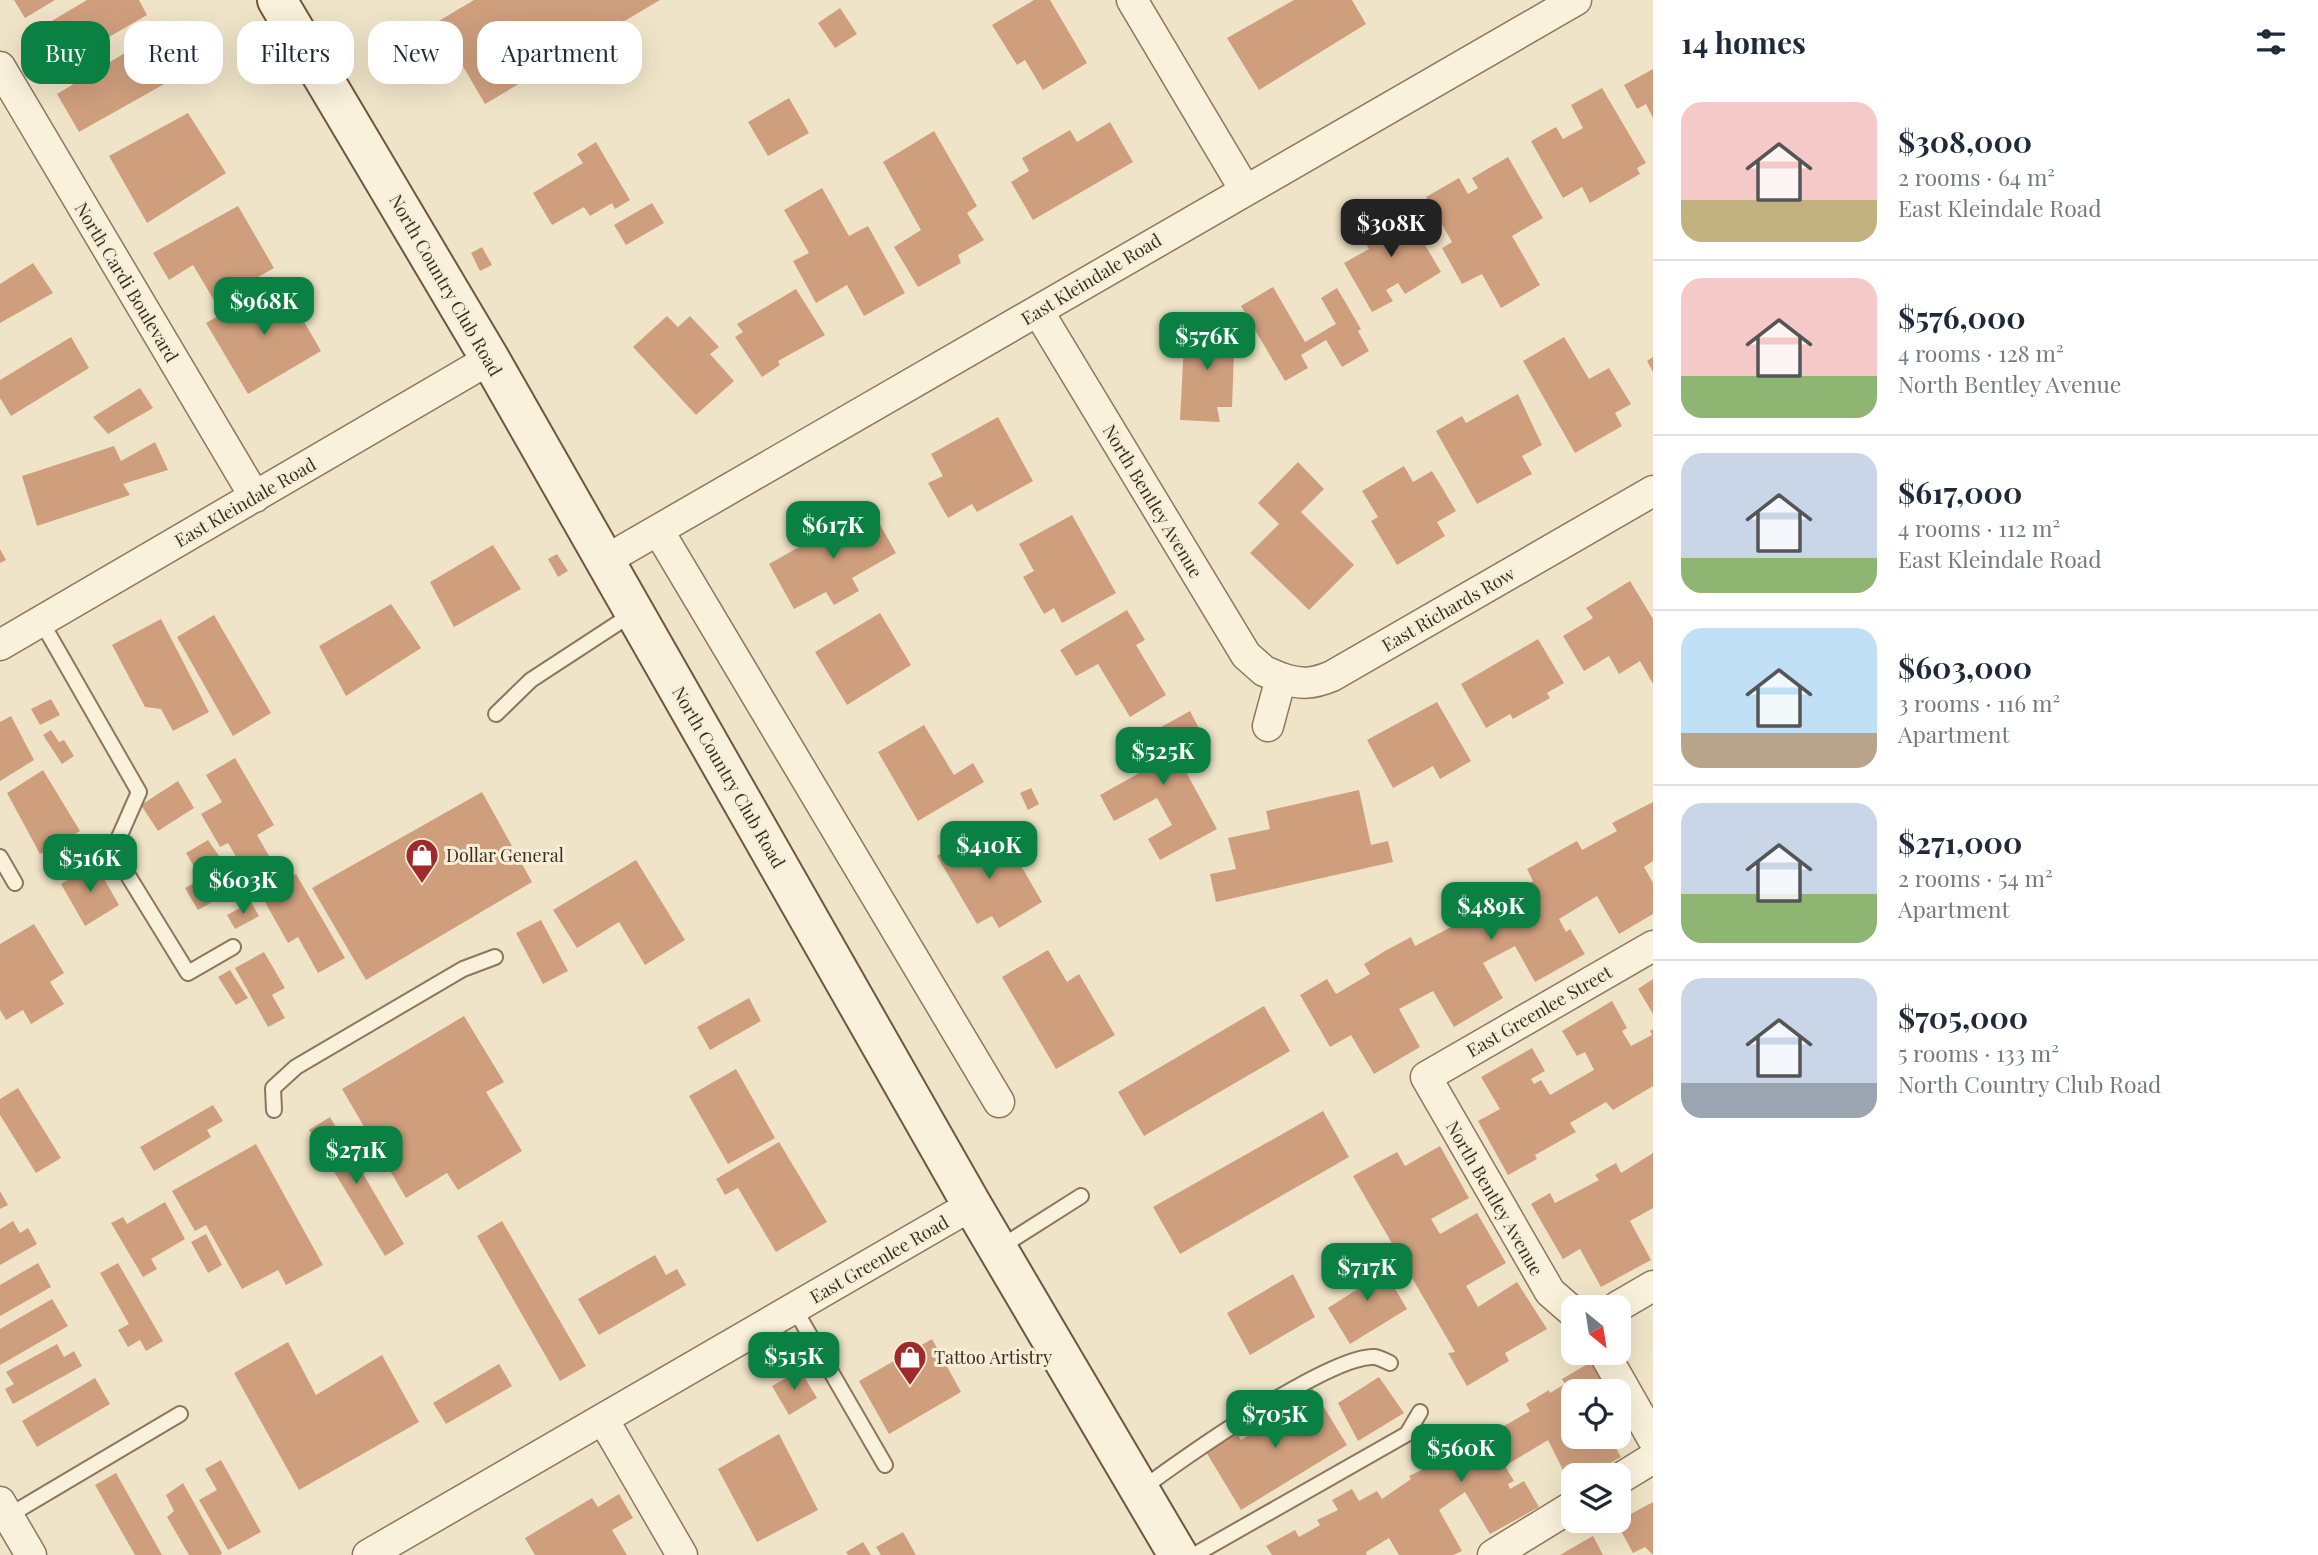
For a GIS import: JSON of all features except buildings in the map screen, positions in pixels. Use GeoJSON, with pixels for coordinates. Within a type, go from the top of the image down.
{"type":"FeatureCollection","features":[{"type":"Feature","properties":{"kind":"main road","name":"North Country Club Road"},"geometry":{"type":"LineString","coordinates":[[277,0],[490,359],[972,1205],[1178,1555]]}},
{"type":"Feature","properties":{"kind":"street"},"geometry":{"type":"LineString","coordinates":[[1132,0],[1245,190]]}},
{"type":"Feature","properties":{"kind":"street","name":"East Kleindale Road"},"geometry":{"type":"LineString","coordinates":[[606,560],[1576,0]]}},
{"type":"Feature","properties":{"kind":"street","name":"North Cardi Boulevard"},"geometry":{"type":"LineString","coordinates":[[0,67],[255,497]]}},
{"type":"Feature","properties":{"kind":"street","name":"North Bentley Avenue"},"geometry":{"type":"LineString","coordinates":[[1038,311],[1246,655],[1264,671],[1282,678]]}},
{"type":"Feature","properties":{"kind":"street","name":"East Kleindale Road"},"geometry":{"type":"LineString","coordinates":[[0,645],[490,359]]}},
{"type":"Feature","properties":{"kind":"street","name":"East Richards Row"},"geometry":{"type":"LineString","coordinates":[[1282,678],[1297,683],[1313,683],[1332,676],[1653,491]]}},
{"type":"Feature","properties":{"kind":"street"},"geometry":{"type":"LineString","coordinates":[[658,530],[999,1102]]}},
{"type":"Feature","properties":{"kind":"street"},"geometry":{"type":"LineString","coordinates":[[1268,726],[1282,678]]}},
{"type":"Feature","properties":{"kind":"street","name":"East Greenlee Street"},"geometry":{"type":"LineString","coordinates":[[1426,1077],[1653,946]]}},
{"type":"Feature","properties":{"kind":"street","name":"North Bentley Avenue"},"geometry":{"type":"LineString","coordinates":[[1426,1077],[1549,1292],[1561,1302]]}},
{"type":"Feature","properties":{"kind":"street","name":"East Greenlee Road"},"geometry":{"type":"LineString","coordinates":[[369,1555],[972,1205]]}},
{"type":"Feature","properties":{"kind":"street"},"geometry":{"type":"LineString","coordinates":[[1631,1299],[1653,1286]]}},
{"type":"Feature","properties":{"kind":"street"},"geometry":{"type":"LineString","coordinates":[[1611,1365],[1653,1439]]}},
{"type":"Feature","properties":{"kind":"street"},"geometry":{"type":"LineString","coordinates":[[603,1419],[682,1555]]}},
{"type":"Feature","properties":{"kind":"street"},"geometry":{"type":"LineString","coordinates":[[1631,1472],[1653,1458]]}},
{"type":"Feature","properties":{"kind":"street"},"geometry":{"type":"LineString","coordinates":[[4,1509],[31,1555]]}},
{"type":"Feature","properties":{"kind":"street"},"geometry":{"type":"LineString","coordinates":[[1493,1555],[1561,1513]]}},
{"type":"Feature","properties":{"kind":"lane"},"geometry":{"type":"LineString","coordinates":[[496,713],[531,680],[635,612]]}},
{"type":"Feature","properties":{"kind":"lane"},"geometry":{"type":"LineString","coordinates":[[41,621],[139,792],[113,851],[188,973],[233,947]]}},
{"type":"Feature","properties":{"kind":"lane"},"geometry":{"type":"LineString","coordinates":[[0,857],[15,883]]}},
{"type":"Feature","properties":{"kind":"lane"},"geometry":{"type":"LineString","coordinates":[[274,1110],[273,1087],[296,1067],[463,968],[495,957]]}},
{"type":"Feature","properties":{"kind":"lane"},"geometry":{"type":"LineString","coordinates":[[998,1249],[1081,1196]]}},
{"type":"Feature","properties":{"kind":"lane"},"geometry":{"type":"LineString","coordinates":[[794,1308],[885,1465]]}},
{"type":"Feature","properties":{"kind":"lane"},"geometry":{"type":"LineString","coordinates":[[1140,1491],[1199,1446],[1295,1390],[1341,1367],[1374,1357],[1390,1363]]}},
{"type":"Feature","properties":{"kind":"lane"},"geometry":{"type":"LineString","coordinates":[[1194,1555],[1407,1434],[1420,1412]]}},
{"type":"Feature","properties":{"kind":"lane"},"geometry":{"type":"LineString","coordinates":[[4,1509],[180,1414]]}},
{"type":"Feature","properties":{"kind":"place","name":"Dollar General"},"geometry":{"type":"Point","coordinates":[422,885]}},
{"type":"Feature","properties":{"kind":"place","name":"Tattoo Artistry"},"geometry":{"type":"Point","coordinates":[910,1387]}}]}
